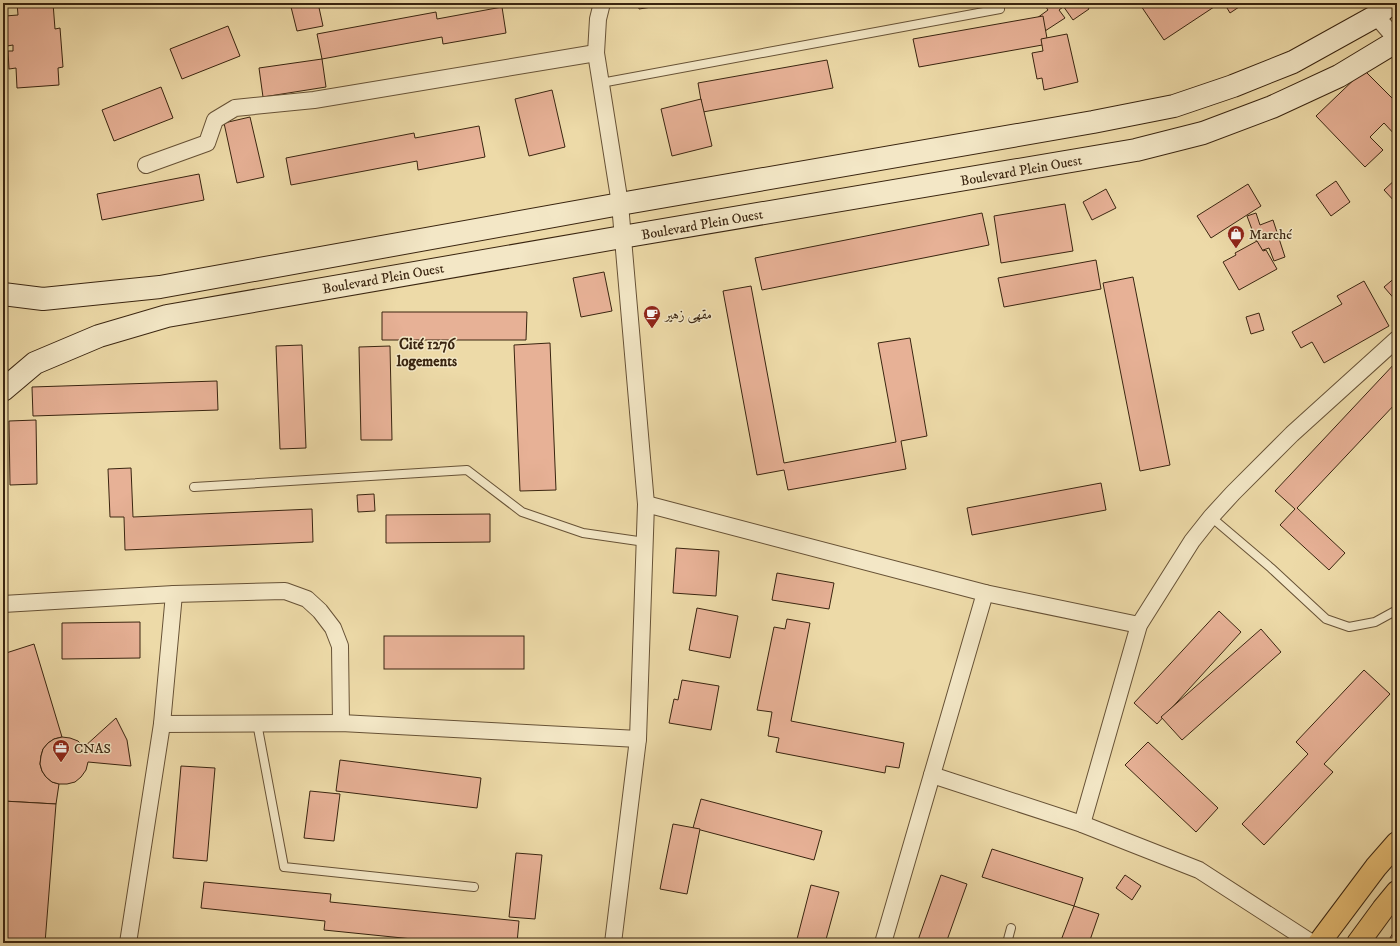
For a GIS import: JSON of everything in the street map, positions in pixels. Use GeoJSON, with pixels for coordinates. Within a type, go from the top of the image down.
{"type":"FeatureCollection","features":[{"type":"Feature","properties":{"kind":"main road"},"geometry":{"type":"LineString","coordinates":[[3,294],[43,299],[160,287],[620,204],[1085,124],[1174,106],[1233,86],[1293,62],[1384,10]]}},
{"type":"Feature","properties":{"kind":"main road","name":"Boulevard Plein Ouest"},"geometry":{"type":"LineString","coordinates":[[3,390],[35,363],[100,336],[167,316],[1120,153],[1166,143],[1203,133],[1272,107],[1339,76],[1397,41]]}},
{"type":"Feature","properties":{"kind":"main road"},"geometry":{"type":"LineString","coordinates":[[1319,943],[1376,867],[1397,843]]}},
{"type":"Feature","properties":{"kind":"main road"},"geometry":{"type":"LineString","coordinates":[[1358,943],[1397,892]]}},
{"type":"Feature","properties":{"kind":"street"},"geometry":{"type":"LineString","coordinates":[[602,3],[598,19],[596,53],[620,204],[646,504],[638,739],[614,943]]}},
{"type":"Feature","properties":{"kind":"street"},"geometry":{"type":"LineString","coordinates":[[1384,10],[1397,41]]}},
{"type":"Feature","properties":{"kind":"street"},"geometry":{"type":"LineString","coordinates":[[146,165],[207,143],[215,120],[235,108],[314,100],[596,53]]}},
{"type":"Feature","properties":{"kind":"street"},"geometry":{"type":"LineString","coordinates":[[1082,824],[1139,625],[1192,542],[1211,517],[1233,493],[1292,434],[1397,339]]}},
{"type":"Feature","properties":{"kind":"street"},"geometry":{"type":"LineString","coordinates":[[646,504],[985,593],[1139,625]]}},
{"type":"Feature","properties":{"kind":"street"},"geometry":{"type":"LineString","coordinates":[[3,604],[174,594],[285,590],[307,599],[320,611],[333,628],[340,646],[341,723]]}},
{"type":"Feature","properties":{"kind":"street"},"geometry":{"type":"LineString","coordinates":[[883,943],[985,593]]}},
{"type":"Feature","properties":{"kind":"street"},"geometry":{"type":"LineString","coordinates":[[128,943],[162,724],[174,594]]}},
{"type":"Feature","properties":{"kind":"street"},"geometry":{"type":"LineString","coordinates":[[162,724],[341,723],[638,739]]}},
{"type":"Feature","properties":{"kind":"street"},"geometry":{"type":"LineString","coordinates":[[932,775],[1082,824],[1199,870],[1312,943]]}},
{"type":"Feature","properties":{"kind":"lane"},"geometry":{"type":"LineString","coordinates":[[601,83],[1000,9]]}},
{"type":"Feature","properties":{"kind":"lane"},"geometry":{"type":"LineString","coordinates":[[194,487],[467,470],[522,512],[583,533],[645,542]]}},
{"type":"Feature","properties":{"kind":"lane"},"geometry":{"type":"LineString","coordinates":[[1211,517],[1271,568],[1326,619],[1349,627],[1375,622],[1397,610]]}},
{"type":"Feature","properties":{"kind":"lane"},"geometry":{"type":"LineString","coordinates":[[257,724],[284,867],[474,887]]}},
{"type":"Feature","properties":{"kind":"lane"},"geometry":{"type":"LineString","coordinates":[[1007,943],[1011,928]]}},
{"type":"Feature","properties":{"kind":"building"},"geometry":{"type":"Polygon","coordinates":[[[17,3],[53,3],[55,29],[60,28],[63,67],[58,68],[59,85],[17,88],[16,68],[9,69],[8,51],[13,51],[13,45],[7,46],[5,16],[18,15],[17,3]]]}},
{"type":"Feature","properties":{"kind":"building"},"geometry":{"type":"Polygon","coordinates":[[[290,3],[318,3],[323,26],[297,31],[290,3]]]}},
{"type":"Feature","properties":{"kind":"building"},"geometry":{"type":"Polygon","coordinates":[[[638,3],[677,3],[639,9],[638,3]]]}},
{"type":"Feature","properties":{"kind":"building"},"geometry":{"type":"Polygon","coordinates":[[[1043,3],[1060,3],[1063,7],[1059,10],[1065,18],[1045,31],[1037,18],[1048,10],[1043,3]]]}},
{"type":"Feature","properties":{"kind":"building"},"geometry":{"type":"Polygon","coordinates":[[[1061,3],[1085,3],[1089,9],[1073,20],[1061,3]]]}},
{"type":"Feature","properties":{"kind":"building"},"geometry":{"type":"Polygon","coordinates":[[[1139,3],[1220,3],[1164,40],[1139,3]]]}},
{"type":"Feature","properties":{"kind":"building"},"geometry":{"type":"Polygon","coordinates":[[[1224,3],[1245,3],[1230,13],[1224,3]]]}},
{"type":"Feature","properties":{"kind":"building"},"geometry":{"type":"Polygon","coordinates":[[[502,7],[506,33],[443,44],[442,37],[322,59],[317,34],[436,12],[437,19],[502,7]]]}},
{"type":"Feature","properties":{"kind":"building"},"geometry":{"type":"Polygon","coordinates":[[[1043,16],[1048,44],[919,67],[913,39],[1043,16]]]}},
{"type":"Feature","properties":{"kind":"building"},"geometry":{"type":"Polygon","coordinates":[[[228,26],[240,56],[182,79],[170,49],[228,26]]]}},
{"type":"Feature","properties":{"kind":"building"},"geometry":{"type":"Polygon","coordinates":[[[1067,34],[1078,82],[1044,90],[1042,78],[1037,79],[1032,53],[1043,51],[1041,39],[1067,34]]]}},
{"type":"Feature","properties":{"kind":"building"},"geometry":{"type":"Polygon","coordinates":[[[322,59],[326,87],[263,97],[259,68],[322,59]]]}},
{"type":"Feature","properties":{"kind":"building"},"geometry":{"type":"Polygon","coordinates":[[[827,60],[833,88],[703,112],[698,83],[827,60]]]}},
{"type":"Feature","properties":{"kind":"building"},"geometry":{"type":"Polygon","coordinates":[[[1364,70],[1397,103],[1397,137],[1384,123],[1370,137],[1383,150],[1365,167],[1316,116],[1364,70]]]}},
{"type":"Feature","properties":{"kind":"building"},"geometry":{"type":"Polygon","coordinates":[[[161,87],[173,118],[114,141],[102,110],[161,87]]]}},
{"type":"Feature","properties":{"kind":"building"},"geometry":{"type":"Polygon","coordinates":[[[552,90],[565,147],[529,156],[515,99],[552,90]]]}},
{"type":"Feature","properties":{"kind":"building"},"geometry":{"type":"Polygon","coordinates":[[[701,99],[712,146],[672,156],[661,109],[701,99]]]}},
{"type":"Feature","properties":{"kind":"building"},"geometry":{"type":"Polygon","coordinates":[[[250,117],[264,177],[237,183],[224,123],[250,117]]]}},
{"type":"Feature","properties":{"kind":"building"},"geometry":{"type":"Polygon","coordinates":[[[479,126],[485,157],[418,170],[417,161],[291,185],[286,158],[414,133],[415,138],[479,126]]]}},
{"type":"Feature","properties":{"kind":"building"},"geometry":{"type":"Polygon","coordinates":[[[199,174],[204,200],[102,220],[97,194],[199,174]]]}},
{"type":"Feature","properties":{"kind":"building"},"geometry":{"type":"Polygon","coordinates":[[[1397,178],[1397,204],[1384,190],[1397,178]]]}},
{"type":"Feature","properties":{"kind":"building"},"geometry":{"type":"Polygon","coordinates":[[[1336,181],[1350,202],[1331,216],[1316,195],[1336,181]]]}},
{"type":"Feature","properties":{"kind":"building"},"geometry":{"type":"Polygon","coordinates":[[[1248,184],[1261,206],[1211,238],[1197,216],[1248,184]]]}},
{"type":"Feature","properties":{"kind":"building"},"geometry":{"type":"Polygon","coordinates":[[[1106,189],[1116,208],[1092,220],[1083,202],[1106,189]]]}},
{"type":"Feature","properties":{"kind":"building"},"geometry":{"type":"Polygon","coordinates":[[[1065,204],[1073,251],[1001,263],[994,216],[1065,204]]]}},
{"type":"Feature","properties":{"kind":"building"},"geometry":{"type":"Polygon","coordinates":[[[982,213],[989,245],[762,290],[755,258],[982,213]]]}},
{"type":"Feature","properties":{"kind":"building"},"geometry":{"type":"Polygon","coordinates":[[[1256,213],[1260,225],[1273,220],[1285,257],[1274,261],[1269,248],[1260,251],[1247,216],[1256,213]]]}},
{"type":"Feature","properties":{"kind":"building"},"geometry":{"type":"Polygon","coordinates":[[[1257,241],[1263,251],[1266,250],[1277,269],[1239,290],[1223,262],[1236,255],[1235,253],[1257,241]]]}},
{"type":"Feature","properties":{"kind":"building"},"geometry":{"type":"Polygon","coordinates":[[[1096,260],[1101,289],[1004,307],[998,278],[1096,260]]]}},
{"type":"Feature","properties":{"kind":"building"},"geometry":{"type":"Polygon","coordinates":[[[604,272],[612,311],[581,317],[573,278],[604,272]]]}},
{"type":"Feature","properties":{"kind":"building"},"geometry":{"type":"Polygon","coordinates":[[[1397,276],[1397,302],[1384,287],[1397,276]]]}},
{"type":"Feature","properties":{"kind":"building"},"geometry":{"type":"Polygon","coordinates":[[[1133,277],[1170,465],[1140,471],[1103,283],[1133,277]]]}},
{"type":"Feature","properties":{"kind":"building"},"geometry":{"type":"Polygon","coordinates":[[[1364,281],[1389,326],[1324,363],[1312,342],[1301,348],[1292,332],[1342,304],[1337,296],[1364,281]]]}},
{"type":"Feature","properties":{"kind":"building"},"geometry":{"type":"Polygon","coordinates":[[[751,286],[784,463],[896,442],[878,343],[910,338],[927,436],[901,441],[906,469],[788,490],[784,470],[757,475],[723,291],[751,286]]]}},
{"type":"Feature","properties":{"kind":"building"},"geometry":{"type":"Polygon","coordinates":[[[382,312],[527,312],[526,340],[382,340],[382,312]]]}},
{"type":"Feature","properties":{"kind":"building"},"geometry":{"type":"Polygon","coordinates":[[[1259,313],[1264,330],[1251,334],[1246,317],[1259,313]]]}},
{"type":"Feature","properties":{"kind":"building"},"geometry":{"type":"Polygon","coordinates":[[[550,343],[556,490],[520,491],[514,345],[550,343]]]}},
{"type":"Feature","properties":{"kind":"building"},"geometry":{"type":"Polygon","coordinates":[[[302,345],[306,448],[280,449],[276,346],[302,345]]]}},
{"type":"Feature","properties":{"kind":"building"},"geometry":{"type":"Polygon","coordinates":[[[390,346],[392,440],[361,440],[359,347],[390,346]]]}},
{"type":"Feature","properties":{"kind":"building"},"geometry":{"type":"Polygon","coordinates":[[[1397,361],[1397,402],[1297,508],[1345,553],[1329,570],[1280,525],[1295,509],[1275,491],[1397,361]]]}},
{"type":"Feature","properties":{"kind":"building"},"geometry":{"type":"Polygon","coordinates":[[[217,381],[218,410],[33,416],[32,387],[217,381]]]}},
{"type":"Feature","properties":{"kind":"building"},"geometry":{"type":"Polygon","coordinates":[[[36,420],[37,484],[10,485],[9,421],[36,420]]]}},
{"type":"Feature","properties":{"kind":"building"},"geometry":{"type":"Polygon","coordinates":[[[131,468],[133,517],[312,509],[313,542],[125,550],[124,517],[110,517],[108,469],[131,468]]]}},
{"type":"Feature","properties":{"kind":"building"},"geometry":{"type":"Polygon","coordinates":[[[1101,483],[1106,510],[972,535],[967,508],[1101,483]]]}},
{"type":"Feature","properties":{"kind":"building"},"geometry":{"type":"Polygon","coordinates":[[[374,494],[375,511],[358,512],[357,495],[374,494]]]}},
{"type":"Feature","properties":{"kind":"building"},"geometry":{"type":"Polygon","coordinates":[[[490,514],[490,542],[386,543],[386,515],[490,514]]]}},
{"type":"Feature","properties":{"kind":"building"},"geometry":{"type":"Polygon","coordinates":[[[676,548],[719,551],[716,596],[673,593],[676,548]]]}},
{"type":"Feature","properties":{"kind":"building"},"geometry":{"type":"Polygon","coordinates":[[[777,573],[834,583],[829,609],[772,600],[777,573]]]}},
{"type":"Feature","properties":{"kind":"building"},"geometry":{"type":"Polygon","coordinates":[[[697,608],[738,616],[730,658],[689,650],[697,608]]]}},
{"type":"Feature","properties":{"kind":"building"},"geometry":{"type":"Polygon","coordinates":[[[1219,611],[1241,632],[1157,724],[1134,703],[1219,611]]]}},
{"type":"Feature","properties":{"kind":"building"},"geometry":{"type":"Polygon","coordinates":[[[787,619],[810,623],[791,721],[904,743],[899,768],[886,766],[885,773],[776,752],[779,738],[768,736],[772,712],[757,710],[774,627],[785,629],[787,619]]]}},
{"type":"Feature","properties":{"kind":"building"},"geometry":{"type":"Polygon","coordinates":[[[140,622],[140,658],[62,659],[62,623],[140,622]]]}},
{"type":"Feature","properties":{"kind":"building"},"geometry":{"type":"Polygon","coordinates":[[[1261,629],[1281,652],[1182,740],[1161,717],[1261,629]]]}},
{"type":"Feature","properties":{"kind":"building"},"geometry":{"type":"Polygon","coordinates":[[[384,636],[524,636],[524,669],[384,669],[384,636]]]}},
{"type":"Feature","properties":{"kind":"building"},"geometry":{"type":"Polygon","coordinates":[[[34,644],[62,737],[54,739],[43,749],[40,764],[46,777],[52,782],[59,784],[56,804],[3,801],[5,750],[3,742],[3,654],[34,644]]]}},
{"type":"Feature","properties":{"kind":"building"},"geometry":{"type":"Polygon","coordinates":[[[1364,670],[1390,694],[1324,764],[1333,772],[1264,845],[1242,824],[1308,754],[1296,742],[1364,670]]]}},
{"type":"Feature","properties":{"kind":"building"},"geometry":{"type":"Polygon","coordinates":[[[682,680],[719,686],[711,730],[669,723],[674,699],[678,700],[682,680]]]}},
{"type":"Feature","properties":{"kind":"building"},"geometry":{"type":"Polygon","coordinates":[[[116,718],[127,740],[131,766],[88,762],[86,770],[81,777],[75,782],[67,784],[52,782],[46,777],[40,764],[43,749],[48,743],[54,739],[62,737],[78,741],[84,747],[116,718]]]}},
{"type":"Feature","properties":{"kind":"building"},"geometry":{"type":"Polygon","coordinates":[[[1148,742],[1218,808],[1196,832],[1125,765],[1148,742]]]}},
{"type":"Feature","properties":{"kind":"building"},"geometry":{"type":"Polygon","coordinates":[[[340,760],[481,778],[477,808],[336,791],[340,760]]]}},
{"type":"Feature","properties":{"kind":"building"},"geometry":{"type":"Polygon","coordinates":[[[181,766],[215,768],[207,861],[173,858],[181,766]]]}},
{"type":"Feature","properties":{"kind":"building"},"geometry":{"type":"Polygon","coordinates":[[[310,791],[340,794],[334,841],[304,838],[310,791]]]}},
{"type":"Feature","properties":{"kind":"building"},"geometry":{"type":"Polygon","coordinates":[[[701,799],[822,831],[814,860],[693,828],[701,799]]]}},
{"type":"Feature","properties":{"kind":"building"},"geometry":{"type":"Polygon","coordinates":[[[3,801],[56,804],[45,943],[3,943],[3,801]]]}},
{"type":"Feature","properties":{"kind":"building"},"geometry":{"type":"Polygon","coordinates":[[[673,824],[700,829],[687,894],[660,889],[673,824]]]}},
{"type":"Feature","properties":{"kind":"building"},"geometry":{"type":"Polygon","coordinates":[[[992,849],[1083,878],[1074,906],[982,877],[992,849]]]}},
{"type":"Feature","properties":{"kind":"building"},"geometry":{"type":"Polygon","coordinates":[[[516,853],[542,855],[535,919],[509,917],[516,853]]]}},
{"type":"Feature","properties":{"kind":"building"},"geometry":{"type":"Polygon","coordinates":[[[941,875],[967,884],[946,943],[917,943],[941,875]]]}},
{"type":"Feature","properties":{"kind":"building"},"geometry":{"type":"Polygon","coordinates":[[[1125,875],[1141,886],[1132,900],[1116,888],[1125,875]]]}},
{"type":"Feature","properties":{"kind":"building"},"geometry":{"type":"Polygon","coordinates":[[[204,882],[331,894],[330,902],[519,921],[517,943],[452,943],[324,930],[325,921],[201,908],[204,882]]]}},
{"type":"Feature","properties":{"kind":"building"},"geometry":{"type":"Polygon","coordinates":[[[811,885],[839,892],[825,943],[796,943],[811,885]]]}},
{"type":"Feature","properties":{"kind":"building"},"geometry":{"type":"Polygon","coordinates":[[[1074,906],[1099,914],[1089,943],[1060,943],[1074,906]]]}},
{"type":"Feature","properties":{"kind":"building"},"geometry":{"type":"Polygon","coordinates":[[[1396,928],[1397,943],[1387,943],[1396,928]]]}},
{"type":"Feature","properties":{"kind":"place","name":"Marché"},"geometry":{"type":"Point","coordinates":[1236,249]}},
{"type":"Feature","properties":{"kind":"place","name":"مقهى زهير"},"geometry":{"type":"Point","coordinates":[652,329]}},
{"type":"Feature","properties":{"kind":"place","name":"CNAS"},"geometry":{"type":"Point","coordinates":[61,763]}},
{"type":"Feature","properties":{"kind":"district","name":"Cité 1276 logements"},"geometry":{"type":"Point","coordinates":[427,352]}}]}
